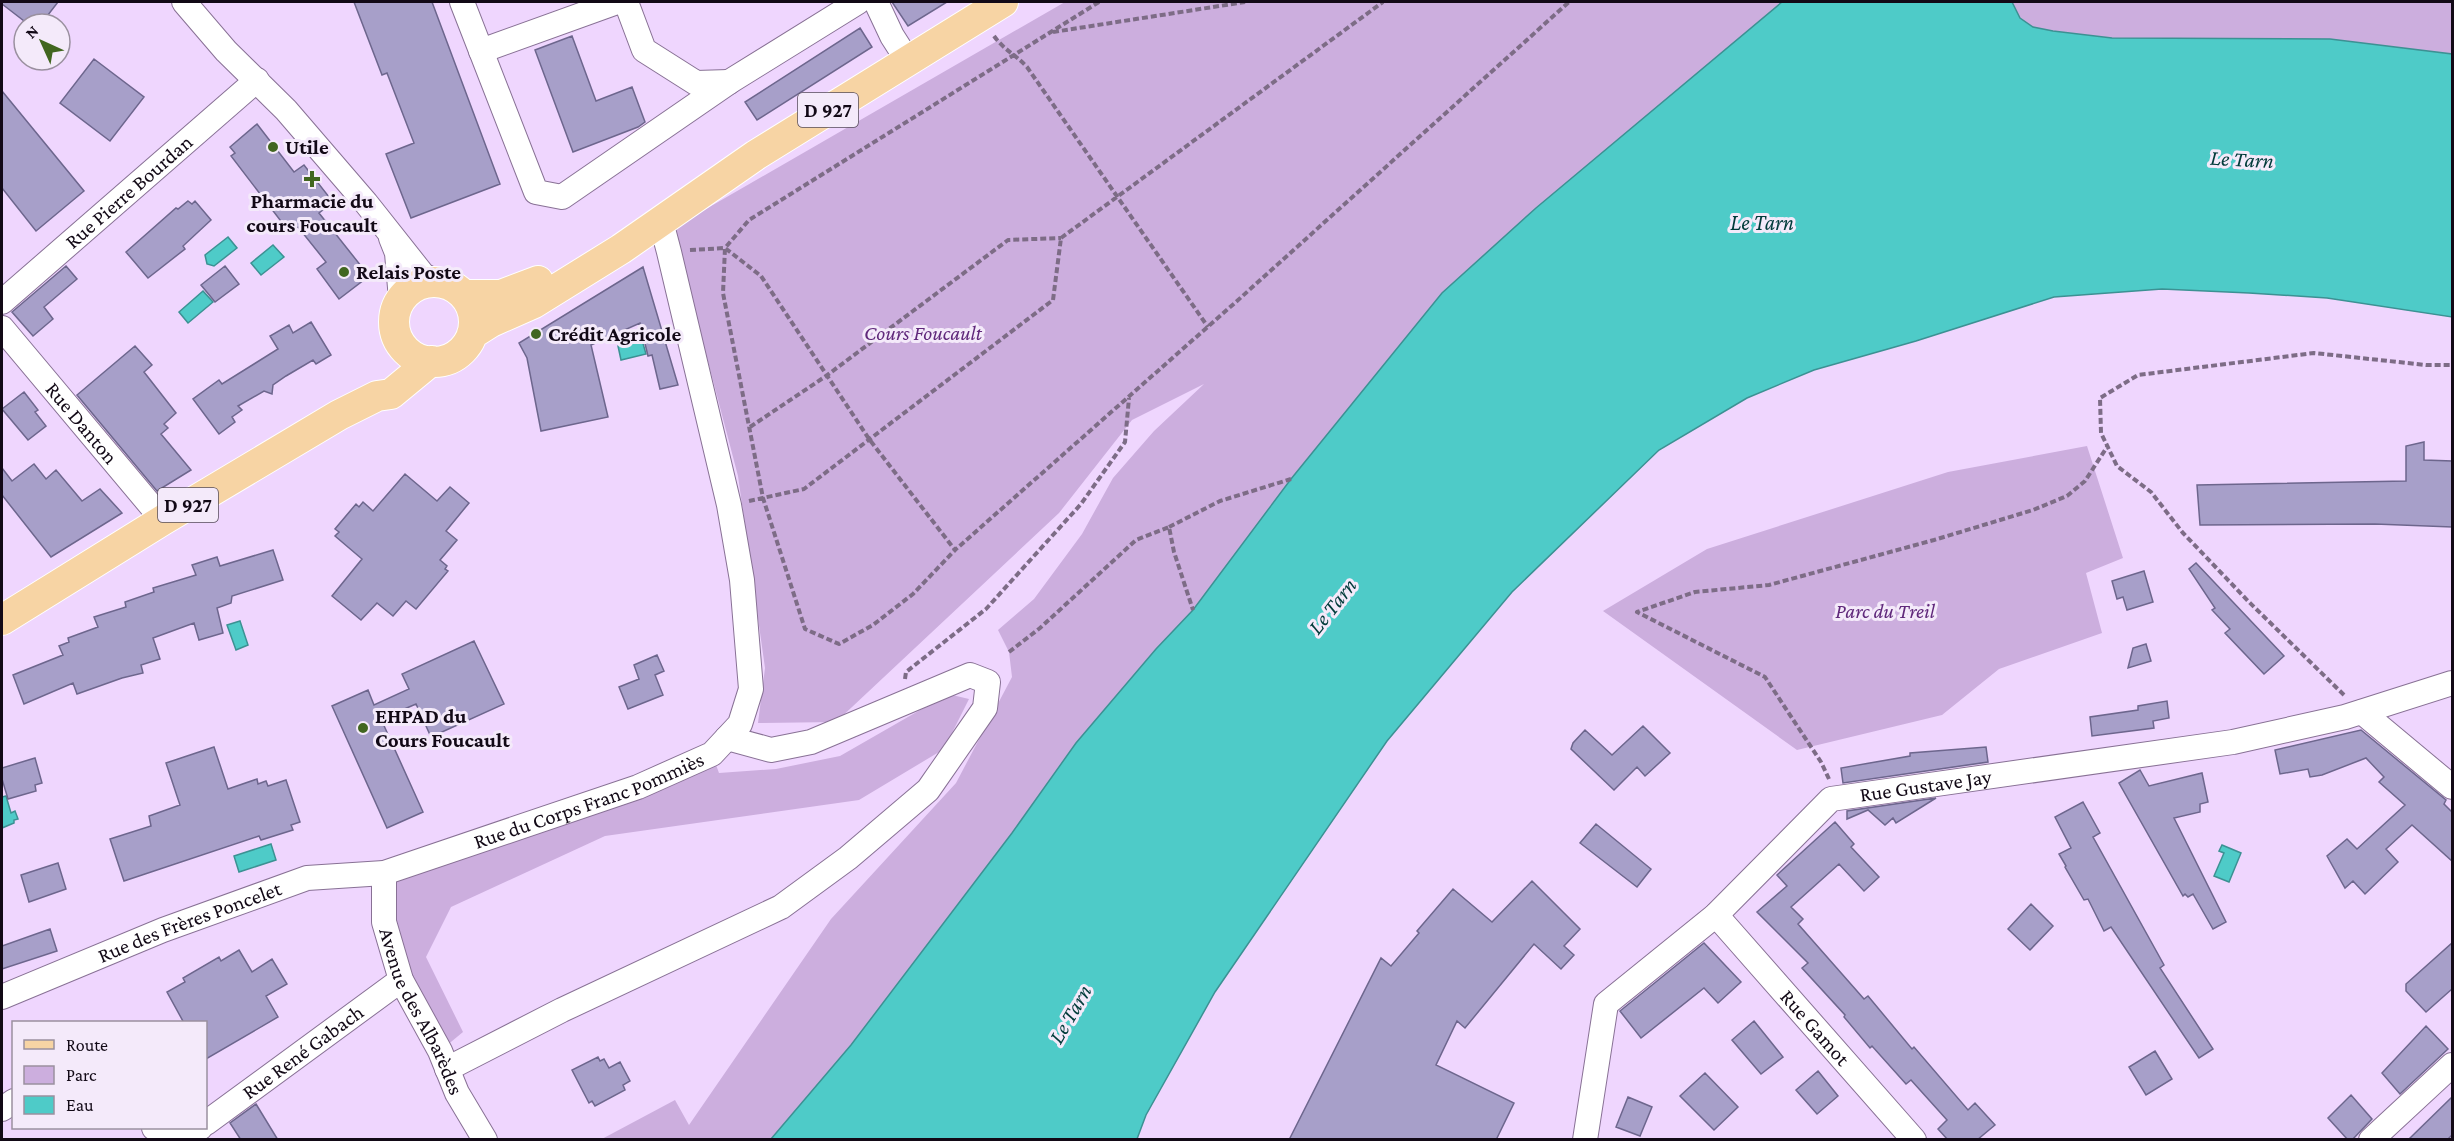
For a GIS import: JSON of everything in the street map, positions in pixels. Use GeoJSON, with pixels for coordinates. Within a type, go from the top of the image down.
{"type":"FeatureCollection","features":[{"type":"Feature","properties":{"kind":"main road","name":"D 927"},"geometry":{"type":"LineString","coordinates":[[472,334],[490,322],[534,303],[621,249],[756,155],[991,8]]}},
{"type":"Feature","properties":{"kind":"main road","name":"D 927"},"geometry":{"type":"LineString","coordinates":[[464,295],[501,294],[525,287],[616,240],[656,224]]}},
{"type":"Feature","properties":{"kind":"main road"},"geometry":{"type":"LineString","coordinates":[[377,396],[390,372],[399,340],[395,320],[401,299],[414,288],[436,282],[451,285],[470,303],[474,316],[472,334],[460,352],[449,358],[431,361],[411,354],[399,340]]}},
{"type":"Feature","properties":{"kind":"main road","name":"D 927"},"geometry":{"type":"LineString","coordinates":[[2,620],[339,415],[377,396],[391,394],[431,361]]}},
{"type":"Feature","properties":{"kind":"street"},"geometry":{"type":"LineString","coordinates":[[184,2],[226,51],[286,110],[423,275],[436,282]]}},
{"type":"Feature","properties":{"kind":"street"},"geometry":{"type":"LineString","coordinates":[[462,2],[536,192],[562,196],[729,82],[858,2]]}},
{"type":"Feature","properties":{"kind":"street"},"geometry":{"type":"LineString","coordinates":[[481,51],[617,2]]}},
{"type":"Feature","properties":{"kind":"street"},"geometry":{"type":"LineString","coordinates":[[626,2],[644,50],[696,83],[729,82]]}},
{"type":"Feature","properties":{"kind":"street"},"geometry":{"type":"LineString","coordinates":[[876,2],[892,36],[908,61]]}},
{"type":"Feature","properties":{"kind":"street","name":"Rue Pierre Bourdan"},"geometry":{"type":"LineString","coordinates":[[2,302],[257,80]]}},
{"type":"Feature","properties":{"kind":"street","name":"Rue du Corps Franc Pommiès"},"geometry":{"type":"LineString","coordinates":[[384,873],[638,787],[712,754],[740,724],[751,689],[742,580],[729,506],[669,252],[664,233],[656,224]]}},
{"type":"Feature","properties":{"kind":"street"},"geometry":{"type":"LineString","coordinates":[[389,233],[397,253],[401,299]]}},
{"type":"Feature","properties":{"kind":"street","name":"Rue Danton"},"geometry":{"type":"LineString","coordinates":[[2,327],[163,520]]}},
{"type":"Feature","properties":{"kind":"street"},"geometry":{"type":"LineString","coordinates":[[447,1069],[562,1010],[780,907],[838,865],[928,790],[985,708],[988,682],[970,675],[811,742],[771,750],[727,738]]}},
{"type":"Feature","properties":{"kind":"street","name":"Rue Gustave Jay"},"geometry":{"type":"LineString","coordinates":[[1585,1140],[1606,1004],[1716,915],[1831,799],[2233,742],[2362,712],[2452,684]]}},
{"type":"Feature","properties":{"kind":"street"},"geometry":{"type":"LineString","coordinates":[[2362,712],[2452,787]]}},
{"type":"Feature","properties":{"kind":"street","name":"Avenue des Albarèdes"},"geometry":{"type":"LineString","coordinates":[[384,873],[384,922],[401,980],[457,1093],[485,1140]]}},
{"type":"Feature","properties":{"kind":"street","name":"Rue des Frères Poncelet"},"geometry":{"type":"LineString","coordinates":[[2,997],[163,930],[307,878],[384,873]]}},
{"type":"Feature","properties":{"kind":"street","name":"Rue Gamot"},"geometry":{"type":"LineString","coordinates":[[1716,915],[1914,1140]]}},
{"type":"Feature","properties":{"kind":"street","name":"Rue René Gabach"},"geometry":{"type":"LineString","coordinates":[[207,1123],[401,980]]}},
{"type":"Feature","properties":{"kind":"street"},"geometry":{"type":"LineString","coordinates":[[2371,1140],[2452,1065]]}},
{"type":"Feature","properties":{"kind":"street","name":"Rue René Gabach"},"geometry":{"type":"LineString","coordinates":[[164,1129],[195,1132]]}},
{"type":"Feature","properties":{"kind":"path"},"geometry":{"type":"LineString","coordinates":[[1099,2],[749,220],[725,248],[723,292],[763,498],[805,629],[839,644],[873,625],[914,594],[955,550],[1209,327],[1569,2]]}},
{"type":"Feature","properties":{"kind":"path"},"geometry":{"type":"LineString","coordinates":[[1050,33],[1245,2]]}},
{"type":"Feature","properties":{"kind":"path"},"geometry":{"type":"LineString","coordinates":[[750,427],[826,376],[1008,240],[1061,238],[1383,2]]}},
{"type":"Feature","properties":{"kind":"path"},"geometry":{"type":"LineString","coordinates":[[991,8],[1004,49],[1016,55],[1027,67],[1209,327]]}},
{"type":"Feature","properties":{"kind":"path"},"geometry":{"type":"LineString","coordinates":[[729,506],[804,489],[1053,300],[1061,238]]}},
{"type":"Feature","properties":{"kind":"path"},"geometry":{"type":"LineString","coordinates":[[669,252],[725,248],[761,276],[869,439],[955,550]]}},
{"type":"Feature","properties":{"kind":"path"},"geometry":{"type":"LineString","coordinates":[[2362,712],[2191,542],[2151,492],[2117,466],[2101,433],[2100,398],[2138,375],[2314,353],[2426,365],[2452,365]]}},
{"type":"Feature","properties":{"kind":"path"},"geometry":{"type":"LineString","coordinates":[[899,705],[906,672],[986,609],[1081,504],[1125,442],[1129,398]]}},
{"type":"Feature","properties":{"kind":"path"},"geometry":{"type":"LineString","coordinates":[[1839,797],[1821,762],[1765,677],[1637,612],[1695,592],[1769,585],[1934,540],[2033,510],[2067,496],[2085,481],[2108,447]]}},
{"type":"Feature","properties":{"kind":"path"},"geometry":{"type":"LineString","coordinates":[[1009,652],[1040,628],[1136,540],[1221,501],[1291,479]]}},
{"type":"Feature","properties":{"kind":"path"},"geometry":{"type":"LineString","coordinates":[[1168,527],[1192,610]]}},
{"type":"Feature","properties":{"kind":"green space","name":"Cours Foucault"},"geometry":{"type":"Polygon","coordinates":[[[1065,2],[1782,2],[1536,208],[1442,293],[1193,610],[1156,649],[1076,743],[1012,833],[851,1045],[771,1139],[600,1140],[675,1100],[689,1125],[831,919],[956,783],[1012,677],[1009,652],[998,630],[1034,599],[1082,534],[1113,478],[1154,431],[1204,384],[1132,420],[1059,513],[836,722],[758,723],[765,668],[738,476],[673,228],[1065,2]]]}},
{"type":"Feature","properties":{"kind":"green space"},"geometry":{"type":"Polygon","coordinates":[[[2012,2],[2452,2],[2452,54],[2330,39],[2112,38],[2033,27],[2019,18],[2012,2]]]}},
{"type":"Feature","properties":{"kind":"green space","name":"Parc du Treil"},"geometry":{"type":"Polygon","coordinates":[[[2087,446],[2123,558],[2086,573],[2102,633],[1999,669],[1942,715],[1797,750],[1603,611],[1707,549],[1948,472],[2087,446]]]}},
{"type":"Feature","properties":{"kind":"green space"},"geometry":{"type":"Polygon","coordinates":[[[948,694],[969,699],[944,749],[859,800],[605,836],[451,907],[426,957],[463,1032],[440,1051],[401,980],[384,873],[712,754],[719,773],[776,769],[840,756],[948,694]]]}},
{"type":"Feature","properties":{"kind":"water","name":"Le Tarn"},"geometry":{"type":"Polygon","coordinates":[[[1782,2],[2012,2],[2020,18],[2033,27],[2112,38],[2330,39],[2452,54],[2452,317],[2327,298],[2249,293],[2162,289],[2054,297],[1916,341],[1814,370],[1747,398],[1659,450],[1512,592],[1387,741],[1215,992],[1146,1115],[1137,1139],[771,1139],[851,1045],[1012,833],[1076,743],[1156,649],[1193,610],[1291,479],[1442,293],[1536,208],[1782,2]]]}},
{"type":"Feature","properties":{"kind":"water"},"geometry":{"type":"Polygon","coordinates":[[[228,237],[237,248],[214,266],[207,264],[205,255],[228,237]]]}},
{"type":"Feature","properties":{"kind":"water"},"geometry":{"type":"Polygon","coordinates":[[[273,245],[284,257],[261,275],[251,263],[273,245]]]}},
{"type":"Feature","properties":{"kind":"water"},"geometry":{"type":"Polygon","coordinates":[[[203,291],[213,302],[188,323],[179,312],[203,291]]]}},
{"type":"Feature","properties":{"kind":"water"},"geometry":{"type":"Polygon","coordinates":[[[642,340],[646,354],[621,360],[618,346],[642,340]]]}},
{"type":"Feature","properties":{"kind":"water"},"geometry":{"type":"Polygon","coordinates":[[[240,621],[248,645],[236,650],[227,625],[240,621]]]}},
{"type":"Feature","properties":{"kind":"water"},"geometry":{"type":"Polygon","coordinates":[[[6,796],[11,813],[15,811],[18,819],[2,828],[2,797],[6,796]]]}},
{"type":"Feature","properties":{"kind":"water"},"geometry":{"type":"Polygon","coordinates":[[[271,844],[276,860],[239,872],[234,856],[271,844]]]}},
{"type":"Feature","properties":{"kind":"water"},"geometry":{"type":"Polygon","coordinates":[[[2222,845],[2241,853],[2229,882],[2214,876],[2224,853],[2219,851],[2222,845]]]}},
{"type":"Feature","properties":{"kind":"building"},"geometry":{"type":"Polygon","coordinates":[[[2,2],[58,2],[50,12],[12,12],[2,2]]]}},
{"type":"Feature","properties":{"kind":"building"},"geometry":{"type":"Polygon","coordinates":[[[354,2],[432,2],[500,184],[411,218],[386,154],[414,143],[387,73],[382,75],[354,2]]]}},
{"type":"Feature","properties":{"kind":"building"},"geometry":{"type":"Polygon","coordinates":[[[892,2],[947,2],[908,26],[892,2]]]}},
{"type":"Feature","properties":{"kind":"building"},"geometry":{"type":"Polygon","coordinates":[[[860,28],[872,47],[757,120],[745,102],[860,28]]]}},
{"type":"Feature","properties":{"kind":"building"},"geometry":{"type":"Polygon","coordinates":[[[572,36],[596,101],[632,87],[645,122],[638,127],[573,152],[535,50],[572,36]]]}},
{"type":"Feature","properties":{"kind":"building"},"geometry":{"type":"Polygon","coordinates":[[[94,59],[144,97],[110,141],[60,103],[94,59]]]}},
{"type":"Feature","properties":{"kind":"building"},"geometry":{"type":"Polygon","coordinates":[[[2,91],[84,191],[36,231],[2,188],[2,91]]]}},
{"type":"Feature","properties":{"kind":"building"},"geometry":{"type":"Polygon","coordinates":[[[257,124],[294,172],[304,165],[333,202],[319,213],[369,276],[339,299],[317,269],[326,262],[298,227],[290,233],[231,156],[235,153],[230,147],[257,124]]]}},
{"type":"Feature","properties":{"kind":"building"},"geometry":{"type":"Polygon","coordinates":[[[188,201],[192,204],[195,201],[211,220],[183,246],[185,249],[148,278],[126,252],[176,208],[178,209],[188,201]]]}},
{"type":"Feature","properties":{"kind":"building"},"geometry":{"type":"Polygon","coordinates":[[[66,266],[77,279],[44,307],[53,319],[33,336],[12,312],[66,266]]]}},
{"type":"Feature","properties":{"kind":"building"},"geometry":{"type":"Polygon","coordinates":[[[225,266],[239,284],[215,302],[201,285],[225,266]]]}},
{"type":"Feature","properties":{"kind":"building"},"geometry":{"type":"Polygon","coordinates":[[[643,267],[678,385],[660,389],[652,355],[648,356],[640,323],[591,345],[608,417],[541,431],[527,358],[519,343],[643,267]]]}},
{"type":"Feature","properties":{"kind":"building"},"geometry":{"type":"Polygon","coordinates":[[[311,322],[331,355],[316,364],[313,360],[286,376],[273,385],[272,394],[264,391],[238,406],[242,410],[232,417],[235,422],[219,434],[193,399],[219,380],[222,384],[278,349],[270,336],[289,325],[293,333],[311,322]]]}},
{"type":"Feature","properties":{"kind":"building"},"geometry":{"type":"Polygon","coordinates":[[[135,346],[152,365],[144,372],[176,413],[164,424],[168,428],[161,434],[191,470],[157,491],[77,395],[135,346]]]}},
{"type":"Feature","properties":{"kind":"building"},"geometry":{"type":"Polygon","coordinates":[[[24,392],[38,410],[35,412],[46,426],[28,440],[2,409],[24,392]]]}},
{"type":"Feature","properties":{"kind":"building"},"geometry":{"type":"Polygon","coordinates":[[[2424,442],[2424,460],[2452,461],[2452,527],[2375,524],[2200,525],[2197,485],[2406,481],[2406,446],[2424,442]]]}},
{"type":"Feature","properties":{"kind":"building"},"geometry":{"type":"Polygon","coordinates":[[[34,464],[46,479],[56,470],[82,501],[100,489],[122,513],[51,557],[2,495],[2,468],[12,481],[34,464]]]}},
{"type":"Feature","properties":{"kind":"building"},"geometry":{"type":"Polygon","coordinates":[[[405,474],[437,501],[450,487],[469,503],[446,531],[457,540],[440,560],[447,566],[445,569],[448,571],[416,609],[406,601],[393,616],[377,603],[361,620],[332,596],[362,559],[335,536],[339,532],[335,529],[356,504],[359,507],[363,502],[373,511],[405,474]]]}},
{"type":"Feature","properties":{"kind":"building"},"geometry":{"type":"Polygon","coordinates":[[[273,550],[283,580],[232,596],[231,603],[217,608],[223,633],[199,640],[194,623],[153,638],[160,659],[141,665],[143,673],[77,694],[73,683],[24,704],[13,675],[63,655],[59,646],[69,642],[68,638],[98,627],[94,617],[126,607],[125,602],[154,592],[153,588],[196,575],[192,565],[217,557],[220,566],[273,550]]]}},
{"type":"Feature","properties":{"kind":"building"},"geometry":{"type":"Polygon","coordinates":[[[2196,563],[2284,656],[2264,674],[2225,633],[2230,629],[2212,610],[2215,608],[2189,569],[2196,563]]]}},
{"type":"Feature","properties":{"kind":"building"},"geometry":{"type":"Polygon","coordinates":[[[2144,571],[2153,602],[2127,610],[2123,597],[2117,599],[2112,581],[2144,571]]]}},
{"type":"Feature","properties":{"kind":"building","name":"EHPAD du Cours Foucault"},"geometry":{"type":"Polygon","coordinates":[[[474,641],[504,704],[431,737],[416,704],[381,719],[423,812],[387,828],[332,706],[368,690],[374,705],[409,689],[402,674],[474,641]]]}},
{"type":"Feature","properties":{"kind":"building"},"geometry":{"type":"Polygon","coordinates":[[[2146,644],[2151,661],[2128,668],[2133,648],[2146,644]]]}},
{"type":"Feature","properties":{"kind":"building"},"geometry":{"type":"Polygon","coordinates":[[[657,655],[664,671],[655,675],[663,695],[628,709],[619,687],[639,679],[634,665],[657,655]]]}},
{"type":"Feature","properties":{"kind":"building"},"geometry":{"type":"Polygon","coordinates":[[[2167,701],[2169,718],[2153,721],[2154,728],[2092,736],[2090,717],[2138,710],[2138,706],[2167,701]]]}},
{"type":"Feature","properties":{"kind":"building"},"geometry":{"type":"Polygon","coordinates":[[[1643,726],[1670,753],[1645,776],[1637,767],[1614,790],[1571,749],[1573,743],[1585,730],[1612,755],[1643,726]]]}},
{"type":"Feature","properties":{"kind":"building"},"geometry":{"type":"Polygon","coordinates":[[[2361,730],[2446,800],[2444,804],[2452,812],[2452,861],[2412,825],[2386,849],[2398,862],[2365,894],[2353,881],[2345,888],[2327,856],[2347,839],[2357,849],[2405,805],[2379,782],[2384,777],[2366,758],[2322,775],[2310,777],[2308,769],[2280,774],[2275,750],[2361,730]]]}},
{"type":"Feature","properties":{"kind":"building"},"geometry":{"type":"Polygon","coordinates":[[[214,747],[228,789],[257,779],[258,784],[266,781],[268,786],[286,780],[300,822],[291,825],[293,830],[261,840],[259,836],[124,881],[110,839],[151,826],[149,816],[180,805],[166,763],[214,747]]]}},
{"type":"Feature","properties":{"kind":"building"},"geometry":{"type":"Polygon","coordinates":[[[1986,747],[1988,762],[1843,783],[1841,768],[1910,756],[1910,753],[1986,747]]]}},
{"type":"Feature","properties":{"kind":"building"},"geometry":{"type":"Polygon","coordinates":[[[35,758],[42,783],[35,785],[36,791],[8,799],[2,779],[2,768],[35,758]]]}},
{"type":"Feature","properties":{"kind":"building"},"geometry":{"type":"Polygon","coordinates":[[[2140,770],[2149,786],[2202,773],[2208,802],[2200,804],[2200,812],[2174,818],[2226,922],[2213,929],[2193,894],[2188,897],[2185,894],[2183,896],[2119,783],[2140,770]]]}},
{"type":"Feature","properties":{"kind":"building"},"geometry":{"type":"Polygon","coordinates":[[[1936,798],[1896,823],[1893,818],[1885,825],[1868,810],[1847,819],[1847,811],[1936,798]]]}},
{"type":"Feature","properties":{"kind":"building"},"geometry":{"type":"Polygon","coordinates":[[[2083,802],[2100,833],[2093,837],[2164,965],[2160,968],[2213,1049],[2199,1058],[2111,927],[2104,931],[2088,899],[2084,900],[2059,854],[2071,848],[2055,817],[2083,802]]]}},
{"type":"Feature","properties":{"kind":"building"},"geometry":{"type":"Polygon","coordinates":[[[1835,822],[1854,844],[1851,847],[1879,877],[1864,891],[1839,864],[1791,907],[1803,919],[1798,924],[1864,999],[1868,996],[1912,1049],[1914,1047],[1968,1110],[1975,1103],[1995,1125],[1977,1140],[1948,1140],[1938,1129],[1947,1120],[1911,1080],[1906,1084],[1872,1046],[1870,1048],[1844,1017],[1845,1015],[1802,968],[1808,963],[1757,912],[1787,886],[1777,875],[1835,822]]]}},
{"type":"Feature","properties":{"kind":"building"},"geometry":{"type":"Polygon","coordinates":[[[1596,824],[1651,869],[1637,887],[1580,843],[1596,824]]]}},
{"type":"Feature","properties":{"kind":"building"},"geometry":{"type":"Polygon","coordinates":[[[58,863],[66,889],[29,902],[21,875],[58,863]]]}},
{"type":"Feature","properties":{"kind":"building"},"geometry":{"type":"Polygon","coordinates":[[[1532,881],[1580,929],[1564,946],[1574,955],[1561,969],[1534,944],[1465,1028],[1457,1021],[1436,1065],[1514,1103],[1496,1140],[1289,1140],[1381,958],[1391,966],[1453,889],[1492,922],[1532,881]]]}},
{"type":"Feature","properties":{"kind":"building"},"geometry":{"type":"Polygon","coordinates":[[[2031,904],[2053,926],[2030,950],[2008,929],[2031,904]]]}},
{"type":"Feature","properties":{"kind":"building"},"geometry":{"type":"Polygon","coordinates":[[[50,929],[57,951],[2,969],[2,946],[50,929]]]}},
{"type":"Feature","properties":{"kind":"building"},"geometry":{"type":"Polygon","coordinates":[[[1704,943],[1741,982],[1718,1003],[1704,988],[1641,1038],[1620,1011],[1704,943]]]}},
{"type":"Feature","properties":{"kind":"building"},"geometry":{"type":"Polygon","coordinates":[[[2452,943],[2452,989],[2426,1012],[2406,991],[2406,984],[2452,943]]]}},
{"type":"Feature","properties":{"kind":"building"},"geometry":{"type":"Polygon","coordinates":[[[239,950],[252,972],[272,959],[287,984],[266,996],[278,1017],[207,1058],[207,1021],[183,1021],[167,992],[185,982],[183,978],[219,957],[221,961],[239,950]]]}},
{"type":"Feature","properties":{"kind":"building"},"geometry":{"type":"Polygon","coordinates":[[[1754,1021],[1783,1057],[1761,1074],[1732,1040],[1754,1021]]]}},
{"type":"Feature","properties":{"kind":"building"},"geometry":{"type":"Polygon","coordinates":[[[2426,1026],[2448,1049],[2400,1094],[2382,1073],[2426,1026]]]}},
{"type":"Feature","properties":{"kind":"building"},"geometry":{"type":"Polygon","coordinates":[[[2155,1051],[2172,1079],[2146,1095],[2129,1067],[2155,1051]]]}},
{"type":"Feature","properties":{"kind":"building"},"geometry":{"type":"Polygon","coordinates":[[[598,1057],[600,1061],[604,1059],[609,1068],[620,1062],[630,1081],[623,1085],[625,1090],[595,1106],[592,1101],[589,1103],[572,1070],[598,1057]]]}},
{"type":"Feature","properties":{"kind":"building"},"geometry":{"type":"Polygon","coordinates":[[[1818,1071],[1838,1096],[1817,1114],[1796,1090],[1818,1071]]]}},
{"type":"Feature","properties":{"kind":"building"},"geometry":{"type":"Polygon","coordinates":[[[1705,1073],[1738,1107],[1714,1130],[1680,1096],[1705,1073]]]}},
{"type":"Feature","properties":{"kind":"building"},"geometry":{"type":"Polygon","coordinates":[[[2351,1095],[2372,1119],[2352,1140],[2348,1140],[2328,1118],[2351,1095]]]}},
{"type":"Feature","properties":{"kind":"building"},"geometry":{"type":"Polygon","coordinates":[[[1628,1097],[1652,1107],[1640,1136],[1616,1127],[1628,1097]]]}},
{"type":"Feature","properties":{"kind":"building"},"geometry":{"type":"Polygon","coordinates":[[[2452,1097],[2452,1135],[2447,1140],[2408,1140],[2452,1097]]]}},
{"type":"Feature","properties":{"kind":"building"},"geometry":{"type":"Polygon","coordinates":[[[256,1104],[278,1140],[241,1140],[230,1123],[256,1104]]]}},
{"type":"Feature","properties":{"kind":"place","name":"Utile"},"geometry":{"type":"Point","coordinates":[273,147]}},
{"type":"Feature","properties":{"kind":"place","name":"Pharmacie du cours Foucault"},"geometry":{"type":"Point","coordinates":[312,179]}},
{"type":"Feature","properties":{"kind":"place","name":"Relais Poste"},"geometry":{"type":"Point","coordinates":[344,272]}},
{"type":"Feature","properties":{"kind":"place","name":"Crédit Agricole"},"geometry":{"type":"Point","coordinates":[536,334]}},
{"type":"Feature","properties":{"kind":"place","name":"EHPAD du Cours Foucault"},"geometry":{"type":"Point","coordinates":[363,728]}}]}
